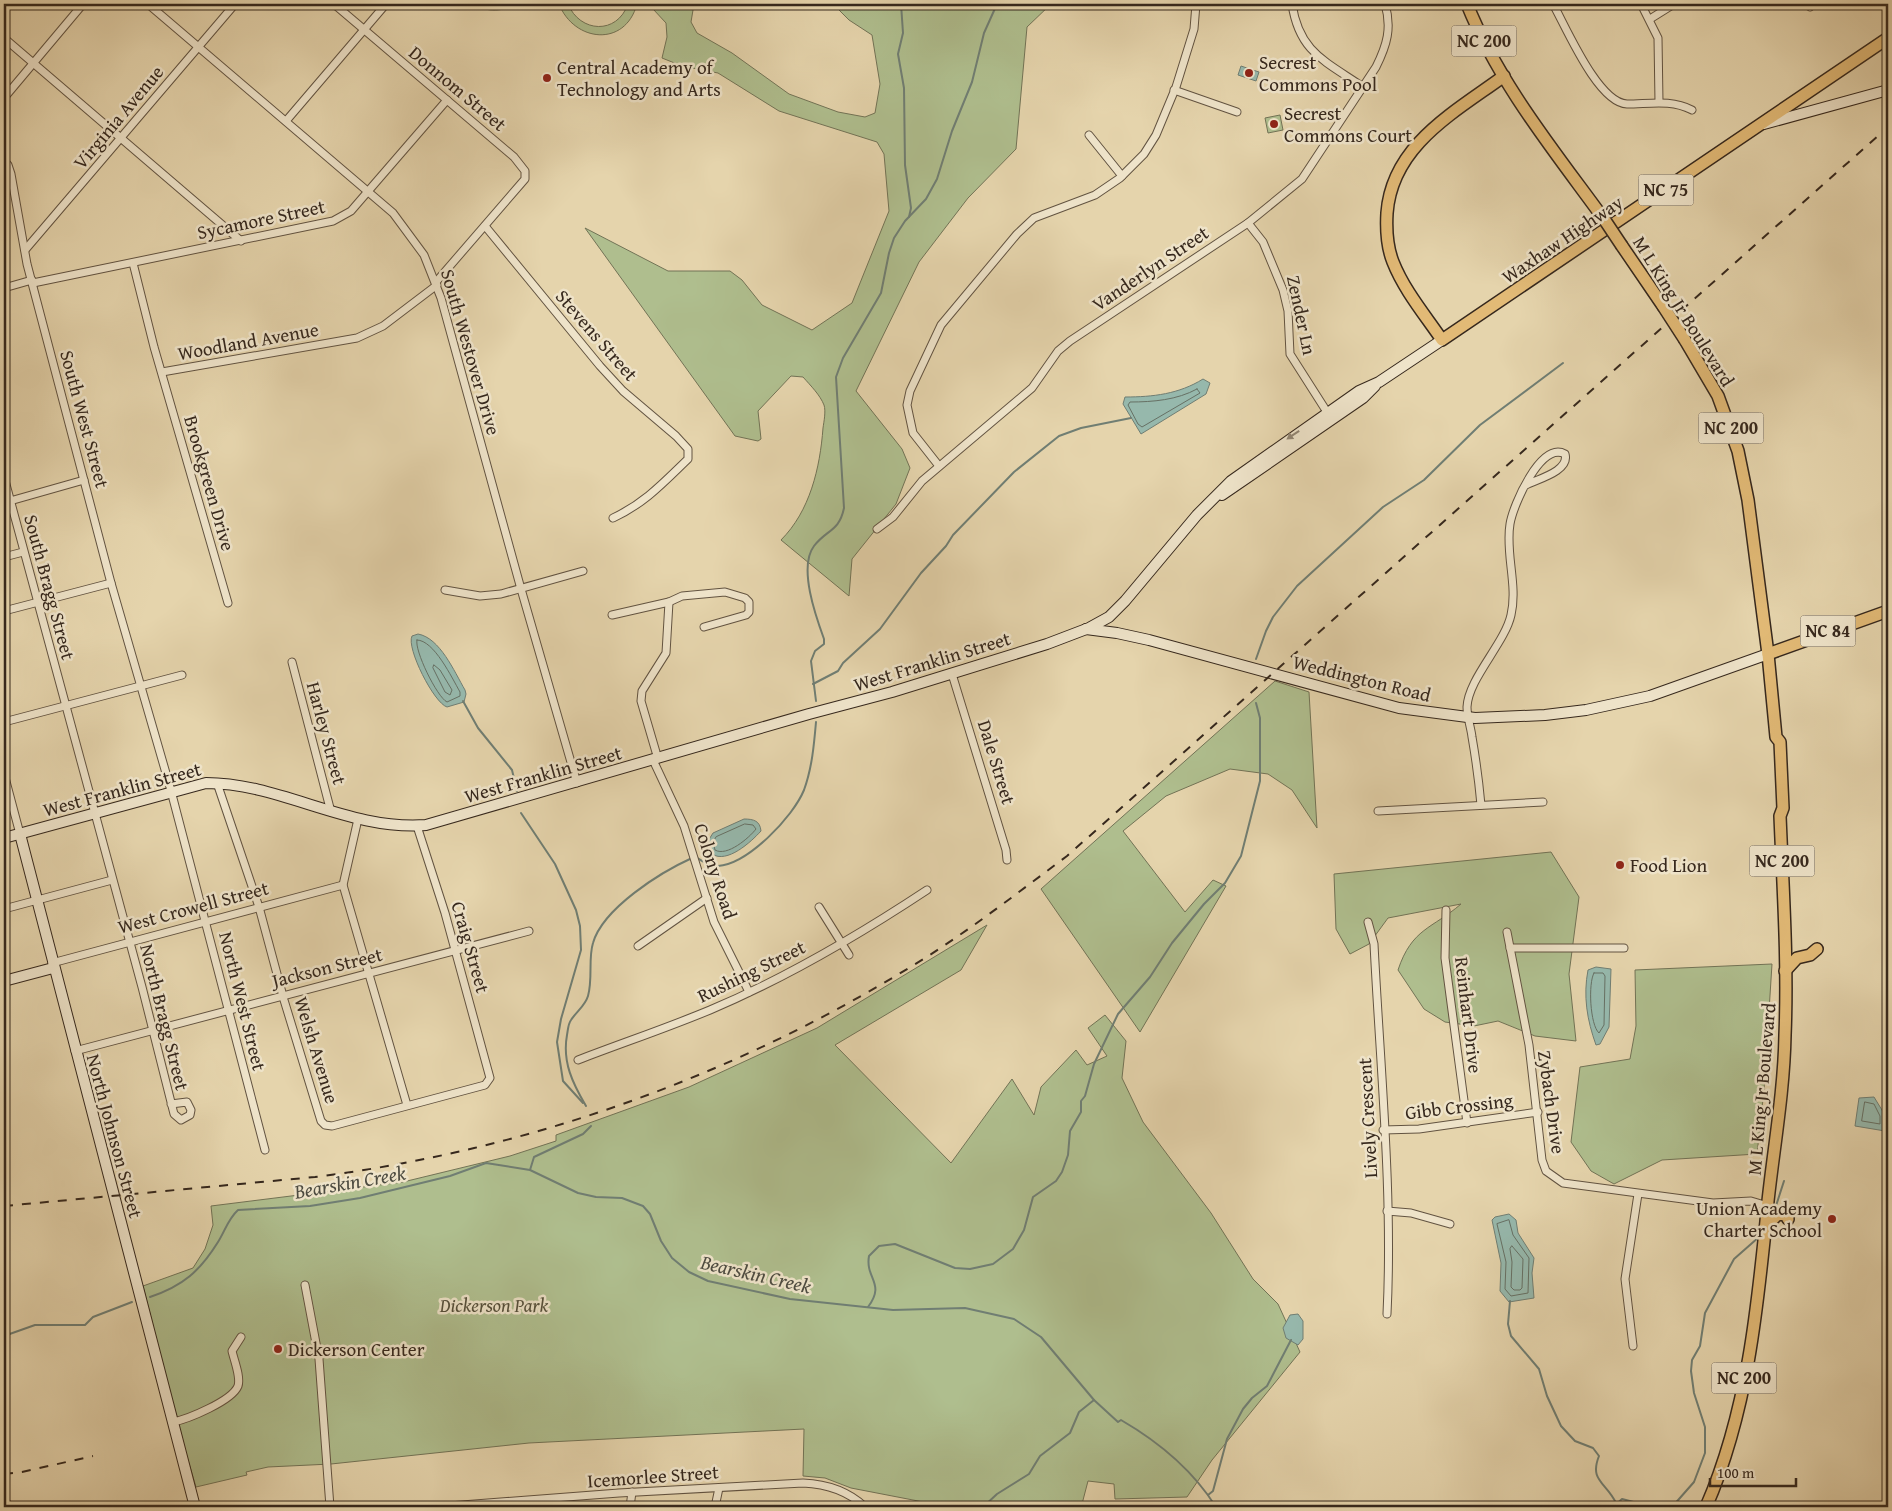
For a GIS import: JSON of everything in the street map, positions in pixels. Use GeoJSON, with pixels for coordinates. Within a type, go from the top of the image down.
{"type":"FeatureCollection","features":[{"type":"Feature","properties":{"kind":"main road","name":"M L King Jr Boulevard"},"geometry":{"type":"LineString","coordinates":[[1468,4],[1478,31],[1504,76],[1606,222],[1685,340],[1718,396],[1738,451],[1748,500],[1768,654],[1776,737],[1780,742],[1783,808],[1780,816],[1785,1037],[1782,1090],[1765,1245],[1748,1356],[1730,1444],[1706,1507]]}},
{"type":"Feature","properties":{"kind":"main road","name":"Waxhaw Highway"},"geometry":{"type":"LineString","coordinates":[[1086,629],[1109,616],[1125,601],[1197,515],[1242,471],[1359,391],[1379,382],[1442,340],[1764,124],[1888,38]]}},
{"type":"Feature","properties":{"kind":"main road"},"geometry":{"type":"LineString","coordinates":[[1442,340],[1412,296],[1392,260],[1387,236],[1390,194],[1403,161],[1423,138],[1504,76]]}},
{"type":"Feature","properties":{"kind":"main road"},"geometry":{"type":"LineString","coordinates":[[1764,124],[1888,90]]}},
{"type":"Feature","properties":{"kind":"main road","name":"Waxhaw Highway"},"geometry":{"type":"LineString","coordinates":[[1214,499],[1233,489],[1363,398],[1379,382]]}},
{"type":"Feature","properties":{"kind":"main road"},"geometry":{"type":"LineString","coordinates":[[1310,435],[1328,416],[1327,412]]}},
{"type":"Feature","properties":{"kind":"main road","name":"Weddington Road"},"geometry":{"type":"LineString","coordinates":[[1086,629],[1117,632],[1149,640],[1398,708],[1469,718],[1545,715],[1593,708],[1650,696],[1888,611]]}},
{"type":"Feature","properties":{"kind":"main road","name":"West Franklin Street"},"geometry":{"type":"LineString","coordinates":[[4,838],[206,783],[235,785],[358,819],[386,824],[417,826],[451,820],[952,674],[1047,644],[1086,629]]}},
{"type":"Feature","properties":{"kind":"main road","name":"North Johnson Street"},"geometry":{"type":"LineString","coordinates":[[20,834],[75,1052],[195,1507]]}},
{"type":"Feature","properties":{"kind":"main road"},"geometry":{"type":"LineString","coordinates":[[1785,971],[1796,958],[1810,955],[1816,949]]}},
{"type":"Feature","properties":{"kind":"main road","name":"West Crowell Street"},"geometry":{"type":"LineString","coordinates":[[4,981],[53,965]]}},
{"type":"Feature","properties":{"kind":"main road"},"geometry":{"type":"LineString","coordinates":[[1748,1356],[1755,1334],[1772,1221],[1778,1214],[1786,1215],[1788,1220]]}},
{"type":"Feature","properties":{"kind":"street"},"geometry":{"type":"LineString","coordinates":[[4,98],[83,4]]}},
{"type":"Feature","properties":{"kind":"street","name":"South Westover Drive"},"geometry":{"type":"LineString","coordinates":[[148,4],[393,213],[417,245],[432,270],[577,783]]}},
{"type":"Feature","properties":{"kind":"street","name":"Virginia Avenue"},"geometry":{"type":"LineString","coordinates":[[25,250],[235,4]]}},
{"type":"Feature","properties":{"kind":"street","name":"Donnom Street"},"geometry":{"type":"LineString","coordinates":[[334,4],[514,157],[526,171],[524,179],[502,206]]}},
{"type":"Feature","properties":{"kind":"street"},"geometry":{"type":"LineString","coordinates":[[286,121],[386,4]]}},
{"type":"Feature","properties":{"kind":"street"},"geometry":{"type":"LineString","coordinates":[[939,466],[913,433],[908,405],[910,392],[941,326],[1017,234],[1034,218],[1095,195],[1122,176],[1144,154],[1156,135],[1174,90],[1194,29],[1196,4]]}},
{"type":"Feature","properties":{"kind":"street"},"geometry":{"type":"LineString","coordinates":[[1292,4],[1295,25],[1307,46],[1363,86]]}},
{"type":"Feature","properties":{"kind":"street","name":"Vanderlyn Street"},"geometry":{"type":"LineString","coordinates":[[877,529],[893,517],[922,481],[1032,388],[1058,351],[1070,341],[1248,223],[1302,179],[1363,86],[1386,47],[1390,30],[1385,4]]}},
{"type":"Feature","properties":{"kind":"street"},"geometry":{"type":"LineString","coordinates":[[1553,4],[1600,88],[1612,99],[1624,104],[1659,102],[1682,105],[1692,110]]}},
{"type":"Feature","properties":{"kind":"street"},"geometry":{"type":"LineString","coordinates":[[1640,4],[1650,19],[1658,38],[1659,102]]}},
{"type":"Feature","properties":{"kind":"street"},"geometry":{"type":"LineString","coordinates":[[1650,19],[1674,4]]}},
{"type":"Feature","properties":{"kind":"street"},"geometry":{"type":"LineString","coordinates":[[4,38],[241,241]]}},
{"type":"Feature","properties":{"kind":"street"},"geometry":{"type":"LineString","coordinates":[[1174,90],[1237,112]]}},
{"type":"Feature","properties":{"kind":"street","name":"Sycamore Street"},"geometry":{"type":"LineString","coordinates":[[4,288],[333,221],[351,211],[447,100]]}},
{"type":"Feature","properties":{"kind":"street"},"geometry":{"type":"LineString","coordinates":[[1089,135],[1122,176]]}},
{"type":"Feature","properties":{"kind":"street","name":"South West Street"},"geometry":{"type":"LineString","coordinates":[[4,161],[8,165],[11,174],[32,281],[111,583],[142,686]]}},
{"type":"Feature","properties":{"kind":"street","name":"Woodland Avenue"},"geometry":{"type":"LineString","coordinates":[[133,263],[162,372],[357,338],[383,326],[436,283],[502,206]]}},
{"type":"Feature","properties":{"kind":"street","name":"Zender Ln"},"geometry":{"type":"LineString","coordinates":[[1248,223],[1263,242],[1272,258],[1283,290],[1288,311],[1290,354],[1327,412]]}},
{"type":"Feature","properties":{"kind":"street","name":"Stevens Street"},"geometry":{"type":"LineString","coordinates":[[485,226],[600,366],[623,391],[676,436],[688,449],[688,459],[636,507],[613,518]]}},
{"type":"Feature","properties":{"kind":"street","name":"Brookgreen Drive"},"geometry":{"type":"LineString","coordinates":[[162,372],[228,603]]}},
{"type":"Feature","properties":{"kind":"street"},"geometry":{"type":"LineString","coordinates":[[1481,805],[1467,708],[1472,692],[1511,615],[1513,594],[1510,524],[1518,498],[1542,458],[1555,452],[1565,454],[1564,465],[1556,471],[1526,485]]}},
{"type":"Feature","properties":{"kind":"street","name":"South Bragg Street"},"geometry":{"type":"LineString","coordinates":[[4,477],[8,501],[66,705]]}},
{"type":"Feature","properties":{"kind":"street"},"geometry":{"type":"LineString","coordinates":[[8,501],[84,480]]}},
{"type":"Feature","properties":{"kind":"street"},"geometry":{"type":"LineString","coordinates":[[4,557],[23,552]]}},
{"type":"Feature","properties":{"kind":"street"},"geometry":{"type":"LineString","coordinates":[[445,590],[480,596],[521,589],[583,571]]}},
{"type":"Feature","properties":{"kind":"street"},"geometry":{"type":"LineString","coordinates":[[4,611],[111,583]]}},
{"type":"Feature","properties":{"kind":"street"},"geometry":{"type":"LineString","coordinates":[[612,615],[669,602],[682,596],[725,592],[745,598],[749,602],[746,615],[704,628]]}},
{"type":"Feature","properties":{"kind":"street","name":"Colony Road"},"geometry":{"type":"LineString","coordinates":[[669,602],[666,653],[642,691],[641,701],[656,760],[684,826],[714,922],[748,992]]}},
{"type":"Feature","properties":{"kind":"street","name":"Harley Street"},"geometry":{"type":"LineString","coordinates":[[292,662],[331,812]]}},
{"type":"Feature","properties":{"kind":"street","name":"Dale Street"},"geometry":{"type":"LineString","coordinates":[[952,674],[1004,844],[1007,860]]}},
{"type":"Feature","properties":{"kind":"street"},"geometry":{"type":"LineString","coordinates":[[4,722],[182,675]]}},
{"type":"Feature","properties":{"kind":"street","name":"North West Street"},"geometry":{"type":"LineString","coordinates":[[142,686],[265,1150]]}},
{"type":"Feature","properties":{"kind":"street","name":"North Bragg Street"},"geometry":{"type":"LineString","coordinates":[[66,705],[130,942],[171,1104]]}},
{"type":"Feature","properties":{"kind":"street","name":"North Johnson Street"},"geometry":{"type":"LineString","coordinates":[[4,776],[20,834]]}},
{"type":"Feature","properties":{"kind":"street","name":"Welsh Avenue"},"geometry":{"type":"LineString","coordinates":[[217,783],[259,907],[321,1121],[325,1125],[332,1126],[407,1105]]}},
{"type":"Feature","properties":{"kind":"street"},"geometry":{"type":"LineString","coordinates":[[1378,811],[1544,802]]}},
{"type":"Feature","properties":{"kind":"street"},"geometry":{"type":"LineString","coordinates":[[358,819],[343,885],[407,1105]]}},
{"type":"Feature","properties":{"kind":"street","name":"Craig Street"},"geometry":{"type":"LineString","coordinates":[[407,1105],[486,1085],[490,1078],[456,951],[417,826]]}},
{"type":"Feature","properties":{"kind":"street"},"geometry":{"type":"LineString","coordinates":[[4,909],[112,880]]}},
{"type":"Feature","properties":{"kind":"street","name":"West Crowell Street"},"geometry":{"type":"LineString","coordinates":[[53,965],[130,942],[343,885]]}},
{"type":"Feature","properties":{"kind":"street","name":"Rushing Street"},"geometry":{"type":"LineString","coordinates":[[578,1060],[686,1020],[748,992],[841,943],[927,890]]}},
{"type":"Feature","properties":{"kind":"street"},"geometry":{"type":"LineString","coordinates":[[638,946],[707,898]]}},
{"type":"Feature","properties":{"kind":"street"},"geometry":{"type":"LineString","coordinates":[[819,906],[849,955]]}},
{"type":"Feature","properties":{"kind":"street","name":"Reinhart Drive"},"geometry":{"type":"LineString","coordinates":[[1446,910],[1445,958],[1467,1123]]}},
{"type":"Feature","properties":{"kind":"street","name":"Lively Crescent"},"geometry":{"type":"LineString","coordinates":[[1368,922],[1374,944],[1384,1130],[1387,1211],[1387,1314]]}},
{"type":"Feature","properties":{"kind":"street","name":"Jackson Street"},"geometry":{"type":"LineString","coordinates":[[75,1052],[153,1032],[283,994],[529,931]]}},
{"type":"Feature","properties":{"kind":"street","name":"Zybach Drive"},"geometry":{"type":"LineString","coordinates":[[1507,932],[1528,1045],[1538,1112],[1542,1160],[1546,1171],[1563,1183],[1713,1203],[1751,1201],[1768,1206]]}},
{"type":"Feature","properties":{"kind":"street"},"geometry":{"type":"LineString","coordinates":[[1510,948],[1624,948]]}},
{"type":"Feature","properties":{"kind":"street","name":"Gibb Crossing"},"geometry":{"type":"LineString","coordinates":[[1384,1130],[1467,1123],[1538,1112]]}},
{"type":"Feature","properties":{"kind":"street"},"geometry":{"type":"LineString","coordinates":[[1633,1346],[1625,1279],[1638,1194]]}},
{"type":"Feature","properties":{"kind":"street"},"geometry":{"type":"LineString","coordinates":[[1387,1211],[1411,1212],[1450,1224]]}},
{"type":"Feature","properties":{"kind":"street"},"geometry":{"type":"LineString","coordinates":[[305,1285],[319,1359],[330,1507]]}},
{"type":"Feature","properties":{"kind":"street"},"geometry":{"type":"LineString","coordinates":[[173,1422],[200,1414],[235,1390],[238,1379],[232,1351],[241,1337]]}},
{"type":"Feature","properties":{"kind":"street","name":"Icemorlee Street"},"geometry":{"type":"LineString","coordinates":[[436,1507],[524,1504],[632,1492],[816,1483],[847,1493],[865,1507]]}},
{"type":"Feature","properties":{"kind":"street"},"geometry":{"type":"LineString","coordinates":[[716,1507],[719,1488]]}},
{"type":"Feature","properties":{"kind":"street"},"geometry":{"type":"LineString","coordinates":[[630,1507],[632,1492]]}},
{"type":"Feature","properties":{"kind":"green space"},"geometry":{"type":"Polygon","coordinates":[[[473,4],[519,4],[490,10],[473,4]]]}},
{"type":"Feature","properties":{"kind":"green space"},"geometry":{"type":"Polygon","coordinates":[[[559,4],[568,4],[581,21],[589,25],[598,26],[616,21],[623,14],[628,4],[637,4],[631,18],[622,28],[611,33],[599,35],[587,32],[576,26],[566,17],[559,4]]]}},
{"type":"Feature","properties":{"kind":"green space"},"geometry":{"type":"Polygon","coordinates":[[[657,4],[694,4],[691,22],[697,33],[732,53],[789,94],[838,112],[865,117],[875,113],[880,84],[872,35],[849,20],[833,4],[1051,4],[1027,27],[1016,149],[968,198],[919,262],[856,391],[902,449],[910,468],[896,504],[852,559],[849,596],[781,540],[799,516],[812,488],[816,473],[825,413],[824,405],[818,394],[803,377],[791,376],[758,411],[761,439],[758,441],[735,436],[585,228],[668,271],[730,271],[742,280],[762,305],[812,330],[852,303],[889,211],[884,154],[877,142],[779,111],[718,73],[682,66],[662,58],[667,37],[666,23],[653,9],[657,4]]]}},
{"type":"Feature","properties":{"kind":"green space","name":"Secrest Commons Court"},"geometry":{"type":"Polygon","coordinates":[[[1280,115],[1283,130],[1268,133],[1265,118],[1280,115]]]}},
{"type":"Feature","properties":{"kind":"green space"},"geometry":{"type":"Polygon","coordinates":[[[1275,681],[1309,692],[1317,828],[1292,790],[1268,774],[1230,769],[1166,796],[1123,831],[1185,912],[1213,880],[1226,886],[1140,1032],[1041,889],[1275,681]]]}},
{"type":"Feature","properties":{"kind":"green space"},"geometry":{"type":"Polygon","coordinates":[[[1551,852],[1579,897],[1569,974],[1576,1041],[1535,1036],[1498,1021],[1474,1026],[1445,1022],[1424,1009],[1398,970],[1416,937],[1461,904],[1388,918],[1369,944],[1350,954],[1336,929],[1334,874],[1551,852]]]}},
{"type":"Feature","properties":{"kind":"green space","name":"Dickerson Park"},"geometry":{"type":"Polygon","coordinates":[[[987,925],[961,970],[835,1045],[951,1163],[1012,1079],[1034,1115],[1041,1087],[1076,1050],[1087,1065],[1107,1056],[1088,1028],[1105,1015],[1126,1041],[1122,1078],[1143,1122],[1211,1213],[1253,1279],[1278,1304],[1300,1352],[1212,1460],[1187,1497],[1115,1499],[1114,1484],[1088,1481],[1082,1504],[944,1506],[851,1488],[825,1478],[803,1476],[804,1429],[529,1443],[331,1464],[268,1467],[246,1472],[247,1475],[196,1487],[180,1433],[143,1286],[193,1268],[205,1249],[213,1225],[211,1206],[403,1182],[510,1156],[556,1141],[556,1135],[689,1087],[817,1028],[987,925]]]}},
{"type":"Feature","properties":{"kind":"green space"},"geometry":{"type":"Polygon","coordinates":[[[1772,964],[1764,1090],[1757,1154],[1662,1160],[1614,1184],[1591,1171],[1571,1142],[1580,1067],[1630,1059],[1636,1026],[1635,970],[1772,964]]]}},
{"type":"Feature","properties":{"kind":"water","name":"Secrest Commons Pool"},"geometry":{"type":"Polygon","coordinates":[[[1241,66],[1259,72],[1256,81],[1238,75],[1241,66]]]}},
{"type":"Feature","properties":{"kind":"water"},"geometry":{"type":"Polygon","coordinates":[[[1203,379],[1210,383],[1206,394],[1141,434],[1123,404],[1125,397],[1166,394],[1185,388],[1203,379]]]}},
{"type":"Feature","properties":{"kind":"water"},"geometry":{"type":"Polygon","coordinates":[[[418,634],[433,642],[446,656],[465,690],[464,702],[447,707],[435,696],[422,674],[413,652],[412,636],[418,634]]]}},
{"type":"Feature","properties":{"kind":"water"},"geometry":{"type":"Polygon","coordinates":[[[744,819],[756,821],[761,831],[745,846],[731,854],[718,856],[712,854],[708,841],[713,833],[744,819]]]}},
{"type":"Feature","properties":{"kind":"water"},"geometry":{"type":"Polygon","coordinates":[[[1596,967],[1611,969],[1609,1027],[1600,1044],[1596,1045],[1588,1017],[1586,989],[1588,970],[1596,967]]]}},
{"type":"Feature","properties":{"kind":"water"},"geometry":{"type":"Polygon","coordinates":[[[1874,1097],[1885,1115],[1885,1131],[1855,1126],[1859,1098],[1874,1097]]]}},
{"type":"Feature","properties":{"kind":"water"},"geometry":{"type":"Polygon","coordinates":[[[1509,1214],[1516,1220],[1518,1233],[1534,1258],[1532,1273],[1534,1298],[1509,1302],[1500,1291],[1501,1263],[1492,1220],[1495,1217],[1509,1214]]]}},
{"type":"Feature","properties":{"kind":"water"},"geometry":{"type":"Polygon","coordinates":[[[1298,1314],[1303,1321],[1303,1339],[1298,1345],[1286,1338],[1283,1328],[1290,1315],[1298,1314]]]}},
{"type":"Feature","properties":{"kind":"waterway"},"geometry":{"type":"LineString","coordinates":[[901,4],[903,33],[898,54],[904,88],[905,165],[911,208],[909,217]]}},
{"type":"Feature","properties":{"kind":"waterway"},"geometry":{"type":"LineString","coordinates":[[816,701],[811,661],[815,651],[824,644],[824,639],[810,592],[808,566],[814,546],[836,526],[844,508],[836,377],[843,358],[881,293],[894,238],[905,221],[926,199],[937,179],[952,131],[972,82],[984,33],[997,4]]}},
{"type":"Feature","properties":{"kind":"waterway"},"geometry":{"type":"LineString","coordinates":[[1256,659],[1273,617],[1297,586],[1383,507],[1424,480],[1480,425],[1563,363]]}},
{"type":"Feature","properties":{"kind":"waterway"},"geometry":{"type":"LineString","coordinates":[[813,684],[838,671],[843,663],[880,629],[921,573],[946,546],[953,535],[1014,472],[1059,436],[1081,428],[1131,418]]}},
{"type":"Feature","properties":{"kind":"waterway"},"geometry":{"type":"LineString","coordinates":[[463,701],[478,728],[512,770],[517,791]]}},
{"type":"Feature","properties":{"kind":"waterway"},"geometry":{"type":"LineString","coordinates":[[868,1307],[875,1292],[869,1256],[879,1246],[895,1244],[955,1268],[970,1269],[993,1264],[1013,1249],[1024,1230],[1033,1197],[1056,1181],[1062,1172],[1068,1155],[1070,1131],[1081,1112],[1081,1101],[1085,1096],[1094,1064],[1118,1014],[1150,977],[1172,943],[1204,904],[1225,883],[1241,856],[1260,781],[1260,718],[1256,703]]}},
{"type":"Feature","properties":{"kind":"waterway"},"geometry":{"type":"LineString","coordinates":[[697,858],[709,865],[715,866],[730,863],[743,857],[755,848],[780,825],[798,801],[807,782],[816,722]]}},
{"type":"Feature","properties":{"kind":"waterway"},"geometry":{"type":"LineString","coordinates":[[521,813],[555,864],[576,910],[580,926],[581,950],[561,1019],[557,1042],[563,1081],[583,1103]]}},
{"type":"Feature","properties":{"kind":"waterway"},"geometry":{"type":"LineString","coordinates":[[586,1106],[567,1064],[566,1045],[570,1022],[587,1000],[593,943],[608,917],[621,904],[665,872],[692,858]]}},
{"type":"Feature","properties":{"kind":"waterway"},"geometry":{"type":"LineString","coordinates":[[530,1170],[534,1157],[583,1134],[591,1126]]}},
{"type":"Feature","properties":{"kind":"waterway","name":"Bearskin Creek"},"geometry":{"type":"LineString","coordinates":[[150,1297],[172,1288],[190,1276],[211,1252],[229,1221],[238,1210],[310,1206],[360,1198],[450,1176],[486,1163],[530,1170],[578,1193],[596,1197],[622,1198],[643,1206],[650,1214],[661,1241],[672,1258],[689,1272],[708,1281],[790,1299],[893,1310],[965,1308],[1014,1319],[1041,1337],[1094,1400],[1118,1422],[1121,1420],[1135,1428],[1174,1458],[1196,1480],[1216,1507]]}},
{"type":"Feature","properties":{"kind":"waterway"},"geometry":{"type":"LineString","coordinates":[[1774,1212],[1784,1181]]}},
{"type":"Feature","properties":{"kind":"waterway"},"geometry":{"type":"LineString","coordinates":[[1672,1507],[1694,1482],[1705,1453],[1705,1427],[1694,1393],[1691,1371],[1692,1360],[1700,1346],[1705,1313],[1734,1259],[1759,1237]]}},
{"type":"Feature","properties":{"kind":"waterway"},"geometry":{"type":"LineString","coordinates":[[1510,1301],[1508,1324],[1511,1336],[1539,1369],[1547,1396],[1561,1426],[1575,1441],[1593,1448],[1599,1456],[1596,1464],[1597,1476],[1616,1503]]}},
{"type":"Feature","properties":{"kind":"waterway","name":"Bearskin Creek"},"geometry":{"type":"LineString","coordinates":[[4,1336],[35,1325],[85,1325],[93,1317],[132,1302]]}},
{"type":"Feature","properties":{"kind":"waterway"},"geometry":{"type":"LineString","coordinates":[[1208,1495],[1213,1491],[1227,1439],[1243,1409],[1252,1398],[1267,1386],[1291,1340]]}},
{"type":"Feature","properties":{"kind":"waterway"},"geometry":{"type":"LineString","coordinates":[[983,1507],[997,1494],[1029,1474],[1040,1456],[1070,1433],[1079,1412],[1094,1400]]}},
{"type":"Feature","properties":{"kind":"waterway","name":"Bearskin Creek"},"geometry":{"type":"LineString","coordinates":[[1613,1507],[1622,1499],[1653,1507]]}},
{"type":"Feature","properties":{"kind":"railway"},"geometry":{"type":"LineString","coordinates":[[4,1206],[315,1177],[396,1165],[475,1148],[554,1126],[632,1101],[708,1071],[782,1037],[855,1000],[943,946],[997,909],[1067,856],[1888,127]]}},
{"type":"Feature","properties":{"kind":"railway"},"geometry":{"type":"LineString","coordinates":[[4,1474],[22,1472],[93,1456]]}},
{"type":"Feature","properties":{"kind":"railway"},"geometry":{"type":"LineString","coordinates":[[4,1498],[19,1507]]}},
{"type":"Feature","properties":{"kind":"place","name":"Secrest Commons Pool"},"geometry":{"type":"Point","coordinates":[1249,73]}},
{"type":"Feature","properties":{"kind":"place","name":"Central Academy of Technology and Arts"},"geometry":{"type":"Point","coordinates":[547,78]}},
{"type":"Feature","properties":{"kind":"place","name":"Secrest Commons Court"},"geometry":{"type":"Point","coordinates":[1274,124]}},
{"type":"Feature","properties":{"kind":"place","name":"Food Lion"},"geometry":{"type":"Point","coordinates":[1620,865]}},
{"type":"Feature","properties":{"kind":"place","name":"Union Academy Charter School"},"geometry":{"type":"Point","coordinates":[1832,1219]}},
{"type":"Feature","properties":{"kind":"place","name":"Dickerson Center"},"geometry":{"type":"Point","coordinates":[278,1349]}}]}
